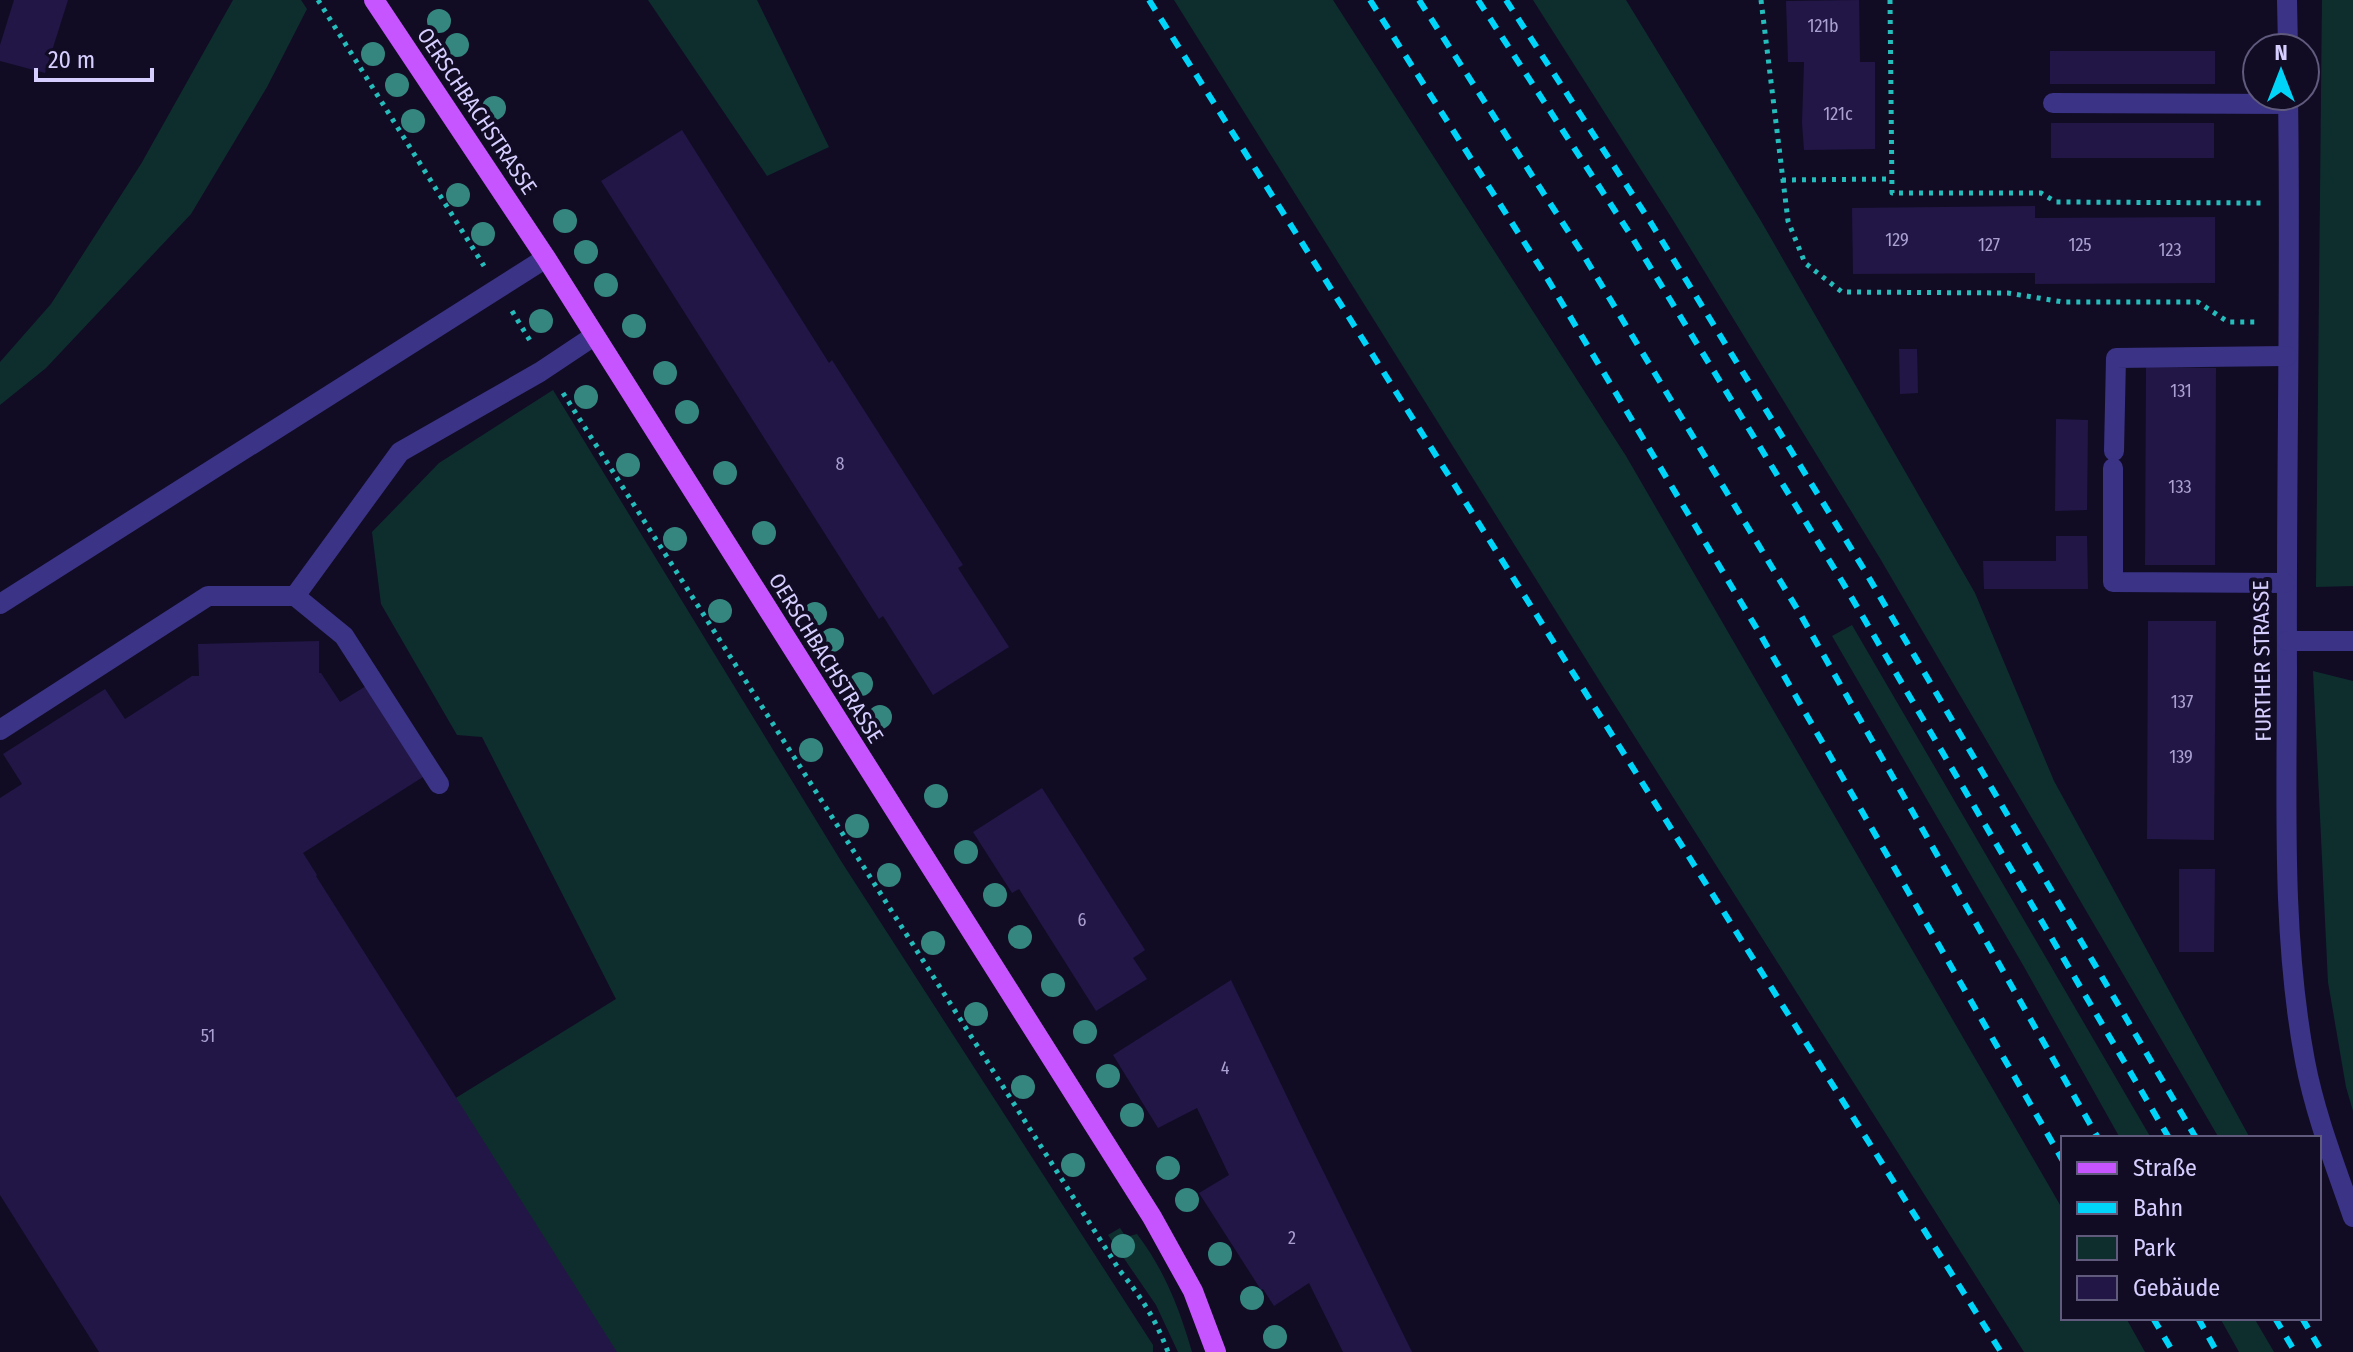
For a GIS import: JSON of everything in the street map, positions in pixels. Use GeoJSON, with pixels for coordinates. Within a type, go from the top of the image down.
{"type":"FeatureCollection","features":[{"type":"Feature","properties":{"kind":"main road","name":"OERSCHBACHSTRASSE"},"geometry":{"type":"LineString","coordinates":[[374,0],[546,258],[1165,1239],[1193,1291],[1216,1352]]}},
{"type":"Feature","properties":{"kind":"street"},"geometry":{"type":"LineString","coordinates":[[2287,0],[2288,32]]}},
{"type":"Feature","properties":{"kind":"street"},"geometry":{"type":"LineString","coordinates":[[2053,103],[2241,101]]}},
{"type":"Feature","properties":{"kind":"street","name":"FURTHER STRASSE"},"geometry":{"type":"LineString","coordinates":[[2288,112],[2285,583],[2288,878],[2293,966],[2308,1073],[2321,1124],[2353,1217]]}},
{"type":"Feature","properties":{"kind":"street"},"geometry":{"type":"LineString","coordinates":[[0,604],[546,258]]}},
{"type":"Feature","properties":{"kind":"street"},"geometry":{"type":"LineString","coordinates":[[295,596],[400,452],[547,367],[594,336]]}},
{"type":"Feature","properties":{"kind":"street"},"geometry":{"type":"LineString","coordinates":[[2285,583],[2113,582],[2113,460],[2116,358],[2287,356]]}},
{"type":"Feature","properties":{"kind":"street"},"geometry":{"type":"LineString","coordinates":[[0,730],[208,596],[295,596],[344,636],[439,784]]}},
{"type":"Feature","properties":{"kind":"street"},"geometry":{"type":"LineString","coordinates":[[2287,641],[2353,641]]}},
{"type":"Feature","properties":{"kind":"path"},"geometry":{"type":"LineString","coordinates":[[318,0],[1120,1271],[1145,1303],[1168,1352]]}},
{"type":"Feature","properties":{"kind":"path"},"geometry":{"type":"LineString","coordinates":[[1761,0],[1788,221],[1805,263],[1842,292],[2008,293],[2063,302],[2198,302],[2228,322],[2287,323]]}},
{"type":"Feature","properties":{"kind":"path"},"geometry":{"type":"LineString","coordinates":[[1890,0],[1892,193],[2041,193],[2056,202],[2288,203]]}},
{"type":"Feature","properties":{"kind":"path"},"geometry":{"type":"LineString","coordinates":[[1782,180],[1892,179]]}},
{"type":"Feature","properties":{"kind":"green space"},"geometry":{"type":"Polygon","coordinates":[[[233,0],[301,0],[307,9],[267,87],[191,214],[46,368],[0,405],[0,362],[51,304],[141,164],[233,0]]]}},
{"type":"Feature","properties":{"kind":"green space"},"geometry":{"type":"Polygon","coordinates":[[[648,0],[757,0],[829,147],[767,176],[648,0]]]}},
{"type":"Feature","properties":{"kind":"green space"},"geometry":{"type":"Polygon","coordinates":[[[1174,0],[1333,0],[1626,456],[2061,1207],[2061,1320],[2127,1320],[2145,1352],[2024,1352],[1174,0]]]}},
{"type":"Feature","properties":{"kind":"green space"},"geometry":{"type":"Polygon","coordinates":[[[1533,0],[1626,0],[1761,221],[1975,593],[2054,781],[2249,1136],[2218,1136],[1881,560],[1673,220],[1533,0]]]}},
{"type":"Feature","properties":{"kind":"green space"},"geometry":{"type":"Polygon","coordinates":[[[2322,0],[2353,0],[2353,586],[2316,587],[2322,0]]]}},
{"type":"Feature","properties":{"kind":"green space"},"geometry":{"type":"Polygon","coordinates":[[[553,390],[841,861],[1153,1345],[1153,1352],[603,1352],[446,1104],[616,999],[482,737],[457,735],[381,604],[372,532],[439,463],[553,390]]]}},
{"type":"Feature","properties":{"kind":"green space"},"geometry":{"type":"Polygon","coordinates":[[[1852,625],[2150,1136],[2119,1136],[1832,636],[1852,625]]]}},
{"type":"Feature","properties":{"kind":"green space"},"geometry":{"type":"Polygon","coordinates":[[[2313,671],[2353,681],[2353,1111],[2328,982],[2313,671]]]}},
{"type":"Feature","properties":{"kind":"green space"},"geometry":{"type":"Polygon","coordinates":[[[1120,1228],[1126,1237],[1137,1234],[1155,1261],[1176,1305],[1192,1352],[1178,1352],[1156,1305],[1108,1235],[1120,1228]]]}},
{"type":"Feature","properties":{"kind":"green space"},"geometry":{"type":"Polygon","coordinates":[[[2221,1320],[2255,1320],[2274,1352],[2239,1352],[2221,1320]]]}},
{"type":"Feature","properties":{"kind":"building"},"geometry":{"type":"Polygon","coordinates":[[[14,0],[68,0],[45,73],[0,61],[0,45],[14,0]]]}},
{"type":"Feature","properties":{"kind":"building"},"geometry":{"type":"Polygon","coordinates":[[[1859,0],[1860,62],[1875,62],[1875,149],[1804,150],[1804,62],[1788,62],[1786,1],[1859,0]]]}},
{"type":"Feature","properties":{"kind":"building"},"geometry":{"type":"Polygon","coordinates":[[[2050,51],[2215,51],[2215,84],[2050,84],[2050,51]]]}},
{"type":"Feature","properties":{"kind":"building"},"geometry":{"type":"Polygon","coordinates":[[[2051,123],[2214,123],[2214,158],[2051,158],[2051,123]]]}},
{"type":"Feature","properties":{"kind":"building"},"geometry":{"type":"Polygon","coordinates":[[[682,130],[829,363],[832,360],[963,565],[958,568],[1009,647],[933,695],[883,616],[879,619],[601,181],[682,130]]]}},
{"type":"Feature","properties":{"kind":"building"},"geometry":{"type":"Polygon","coordinates":[[[2035,206],[2035,218],[2215,217],[2215,283],[2035,284],[2035,273],[1853,274],[1852,208],[2035,206]]]}},
{"type":"Feature","properties":{"kind":"building"},"geometry":{"type":"Polygon","coordinates":[[[1899,349],[1917,349],[1918,393],[1900,394],[1899,349]]]}},
{"type":"Feature","properties":{"kind":"building"},"geometry":{"type":"Polygon","coordinates":[[[2146,367],[2216,368],[2215,565],[2145,565],[2146,367]]]}},
{"type":"Feature","properties":{"kind":"building"},"geometry":{"type":"Polygon","coordinates":[[[2056,419],[2088,420],[2087,510],[2055,511],[2056,419]]]}},
{"type":"Feature","properties":{"kind":"building"},"geometry":{"type":"Polygon","coordinates":[[[2056,536],[2087,536],[2088,589],[1984,589],[1983,561],[2056,561],[2056,536]]]}},
{"type":"Feature","properties":{"kind":"building"},"geometry":{"type":"Polygon","coordinates":[[[2148,621],[2216,621],[2214,840],[2147,839],[2148,621]]]}},
{"type":"Feature","properties":{"kind":"building"},"geometry":{"type":"Polygon","coordinates":[[[319,641],[319,673],[340,702],[366,686],[423,777],[303,853],[617,1352],[99,1352],[0,1195],[0,798],[22,784],[3,754],[105,689],[125,719],[192,676],[199,676],[198,644],[319,641]]]}},
{"type":"Feature","properties":{"kind":"building"},"geometry":{"type":"Polygon","coordinates":[[[1042,788],[1145,950],[1133,958],[1147,979],[1096,1011],[1019,889],[1012,893],[973,832],[1042,788]]]}},
{"type":"Feature","properties":{"kind":"building"},"geometry":{"type":"Polygon","coordinates":[[[2179,869],[2215,869],[2214,952],[2179,952],[2179,869]]]}},
{"type":"Feature","properties":{"kind":"building"},"geometry":{"type":"Polygon","coordinates":[[[1231,980],[1412,1352],[1343,1352],[1309,1283],[1274,1306],[1199,1193],[1229,1175],[1197,1108],[1158,1128],[1113,1055],[1231,980]]]}},
{"type":"Feature","properties":{"kind":"railway"},"geometry":{"type":"LineString","coordinates":[[1149,0],[2001,1352]]}},
{"type":"Feature","properties":{"kind":"railway"},"geometry":{"type":"LineString","coordinates":[[1370,0],[1547,278],[1760,634],[2061,1158]]}},
{"type":"Feature","properties":{"kind":"railway"},"geometry":{"type":"LineString","coordinates":[[1419,0],[1584,256],[1799,612],[2097,1136]]}},
{"type":"Feature","properties":{"kind":"railway"},"geometry":{"type":"LineString","coordinates":[[1478,0],[1630,234],[1843,583],[2168,1136]]}},
{"type":"Feature","properties":{"kind":"railway"},"geometry":{"type":"LineString","coordinates":[[1506,0],[1651,223],[1865,571],[2195,1136]]}},
{"type":"Feature","properties":{"kind":"railway"},"geometry":{"type":"LineString","coordinates":[[2154,1320],[2173,1352]]}},
{"type":"Feature","properties":{"kind":"railway"},"geometry":{"type":"LineString","coordinates":[[2199,1320],[2217,1352]]}},
{"type":"Feature","properties":{"kind":"railway"},"geometry":{"type":"LineString","coordinates":[[2276,1320],[2295,1352]]}},
{"type":"Feature","properties":{"kind":"railway"},"geometry":{"type":"LineString","coordinates":[[2303,1320],[2322,1352]]}}]}
